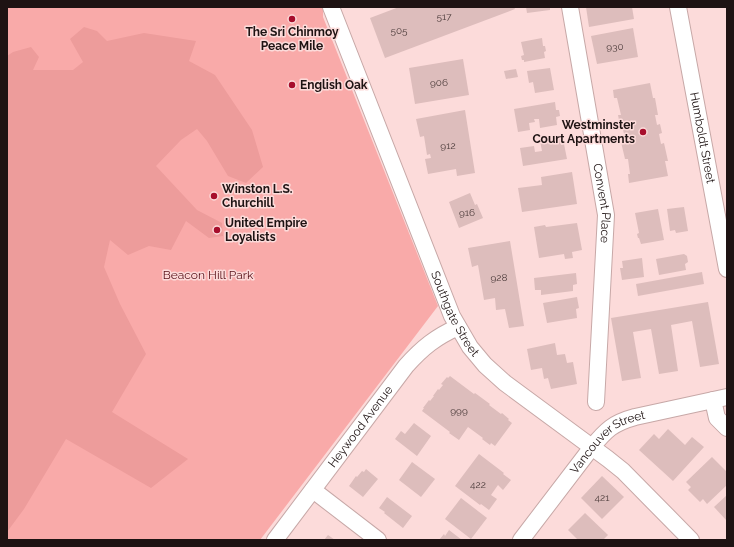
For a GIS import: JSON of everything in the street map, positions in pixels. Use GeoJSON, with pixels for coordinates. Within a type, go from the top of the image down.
{"type":"FeatureCollection","features":[{"type":"Feature","properties":{"kind":"street","name":"Southgate Street"},"geometry":{"type":"LineString","coordinates":[[332,7],[452,316],[470,347],[485,365],[505,383],[623,471],[691,540]]}},
{"type":"Feature","properties":{"kind":"street","name":"Convent Place"},"geometry":{"type":"LineString","coordinates":[[570,7],[606,215],[596,402]]}},
{"type":"Feature","properties":{"kind":"street","name":"Humboldt Street"},"geometry":{"type":"LineString","coordinates":[[678,7],[727,269]]}},
{"type":"Feature","properties":{"kind":"street","name":"Heywood Avenue"},"geometry":{"type":"LineString","coordinates":[[275,540],[406,366],[421,349],[432,341],[458,327]]}},
{"type":"Feature","properties":{"kind":"street","name":"Vancouver Street"},"geometry":{"type":"LineString","coordinates":[[521,540],[592,447],[612,426],[623,420],[720,398]]}},
{"type":"Feature","properties":{"kind":"street"},"geometry":{"type":"LineString","coordinates":[[720,398],[717,418],[727,428]]}},
{"type":"Feature","properties":{"kind":"street"},"geometry":{"type":"LineString","coordinates":[[313,490],[378,540]]}},
{"type":"Feature","properties":{"kind":"green space","name":"Beacon Hill Park"},"geometry":{"type":"Polygon","coordinates":[[[7,7],[323,7],[323,17],[438,306],[260,540],[7,540],[7,7]]]}},
{"type":"Feature","properties":{"kind":"shaded area"},"geometry":{"type":"Polygon","coordinates":[[[84,27],[97,31],[107,41],[144,33],[196,41],[189,61],[215,75],[252,130],[263,167],[246,183],[228,176],[207,141],[197,129],[181,140],[156,166],[197,210],[222,223],[223,236],[209,238],[186,221],[171,250],[149,246],[128,255],[110,240],[104,267],[120,304],[146,354],[112,412],[188,459],[151,488],[66,439],[24,509],[7,532],[7,56],[13,52],[31,47],[39,57],[33,70],[73,70],[83,62],[70,39],[84,27]]]}},
{"type":"Feature","properties":{"kind":"building"},"geometry":{"type":"Polygon","coordinates":[[[399,7],[514,7],[515,9],[385,58],[370,18],[399,7]]]}},
{"type":"Feature","properties":{"kind":"building"},"geometry":{"type":"Polygon","coordinates":[[[526,7],[550,7],[550,10],[527,13],[526,7]]]}},
{"type":"Feature","properties":{"kind":"building"},"geometry":{"type":"Polygon","coordinates":[[[586,7],[632,7],[634,19],[589,27],[586,7]]]}},
{"type":"Feature","properties":{"kind":"building"},"geometry":{"type":"Polygon","coordinates":[[[633,28],[638,57],[597,64],[591,36],[633,28]]]}},
{"type":"Feature","properties":{"kind":"building"},"geometry":{"type":"Polygon","coordinates":[[[542,38],[543,46],[545,46],[546,51],[544,52],[545,58],[524,62],[521,56],[524,55],[521,42],[542,38]]]}},
{"type":"Feature","properties":{"kind":"building"},"geometry":{"type":"Polygon","coordinates":[[[463,59],[469,95],[415,104],[409,68],[463,59]]]}},
{"type":"Feature","properties":{"kind":"building"},"geometry":{"type":"Polygon","coordinates":[[[550,68],[554,90],[535,93],[533,82],[529,83],[527,71],[550,68]]]}},
{"type":"Feature","properties":{"kind":"building"},"geometry":{"type":"Polygon","coordinates":[[[516,69],[518,77],[506,79],[504,71],[516,69]]]}},
{"type":"Feature","properties":{"kind":"building","name":"Westminster Court Apartments"},"geometry":{"type":"Polygon","coordinates":[[[650,83],[653,98],[655,98],[658,115],[655,115],[657,125],[660,124],[662,133],[659,134],[661,144],[664,143],[668,161],[665,161],[668,176],[629,183],[628,174],[630,174],[628,159],[625,159],[621,142],[626,141],[623,130],[621,130],[618,115],[621,115],[617,98],[614,98],[613,90],[650,83]]]}},
{"type":"Feature","properties":{"kind":"building"},"geometry":{"type":"Polygon","coordinates":[[[555,102],[556,110],[559,110],[560,116],[556,117],[557,125],[540,128],[539,119],[534,119],[535,122],[529,123],[530,130],[518,132],[514,109],[555,102]]]}},
{"type":"Feature","properties":{"kind":"building"},"geometry":{"type":"Polygon","coordinates":[[[465,110],[475,173],[457,176],[456,169],[428,174],[425,159],[431,158],[430,154],[427,155],[424,136],[420,137],[416,119],[465,110]]]}},
{"type":"Feature","properties":{"kind":"building"},"geometry":{"type":"Polygon","coordinates":[[[560,138],[561,145],[564,144],[567,159],[523,166],[520,148],[534,146],[535,152],[542,151],[540,141],[560,138]]]}},
{"type":"Feature","properties":{"kind":"building"},"geometry":{"type":"Polygon","coordinates":[[[572,172],[577,204],[522,212],[518,188],[542,185],[541,177],[572,172]]]}},
{"type":"Feature","properties":{"kind":"building"},"geometry":{"type":"Polygon","coordinates":[[[470,193],[483,218],[459,228],[449,202],[470,193]]]}},
{"type":"Feature","properties":{"kind":"building"},"geometry":{"type":"Polygon","coordinates":[[[684,207],[688,231],[676,233],[675,230],[670,231],[667,209],[684,207]]]}},
{"type":"Feature","properties":{"kind":"building"},"geometry":{"type":"Polygon","coordinates":[[[658,209],[664,240],[641,244],[637,234],[639,233],[635,213],[658,209]]]}},
{"type":"Feature","properties":{"kind":"building"},"geometry":{"type":"Polygon","coordinates":[[[577,223],[582,250],[572,252],[573,258],[565,259],[564,254],[539,258],[534,227],[577,223]]]}},
{"type":"Feature","properties":{"kind":"building"},"geometry":{"type":"Polygon","coordinates":[[[510,241],[524,326],[509,328],[505,309],[496,310],[495,298],[484,300],[478,265],[472,267],[468,248],[510,241]]]}},
{"type":"Feature","properties":{"kind":"building"},"geometry":{"type":"Polygon","coordinates":[[[684,254],[687,256],[688,262],[685,264],[686,270],[659,275],[656,259],[684,254]]]}},
{"type":"Feature","properties":{"kind":"building"},"geometry":{"type":"Polygon","coordinates":[[[642,258],[644,277],[622,280],[620,268],[623,268],[622,261],[642,258]]]}},
{"type":"Feature","properties":{"kind":"building"},"geometry":{"type":"Polygon","coordinates":[[[702,272],[704,284],[638,296],[636,284],[702,272]]]}},
{"type":"Feature","properties":{"kind":"building"},"geometry":{"type":"Polygon","coordinates":[[[576,273],[577,284],[573,285],[573,291],[541,295],[541,290],[535,290],[534,278],[576,273]]]}},
{"type":"Feature","properties":{"kind":"building"},"geometry":{"type":"Polygon","coordinates":[[[577,297],[579,308],[576,309],[577,318],[547,323],[543,303],[577,297]]]}},
{"type":"Feature","properties":{"kind":"building"},"geometry":{"type":"Polygon","coordinates":[[[708,302],[719,364],[700,367],[692,321],[671,325],[678,371],[659,374],[651,329],[633,332],[641,378],[622,381],[611,318],[708,302]]]}},
{"type":"Feature","properties":{"kind":"building"},"geometry":{"type":"Polygon","coordinates":[[[555,343],[557,355],[565,354],[567,363],[573,362],[577,384],[551,389],[548,378],[544,379],[542,368],[531,370],[527,349],[555,343]]]}},
{"type":"Feature","properties":{"kind":"building"},"geometry":{"type":"Polygon","coordinates":[[[450,376],[490,404],[489,405],[501,414],[502,413],[512,423],[495,446],[491,443],[490,445],[468,427],[459,440],[422,411],[429,400],[430,401],[438,389],[439,390],[443,385],[441,384],[447,377],[448,378],[450,376]]]}},
{"type":"Feature","properties":{"kind":"building"},"geometry":{"type":"Polygon","coordinates":[[[414,423],[431,436],[417,456],[395,439],[401,431],[405,434],[414,423]]]}},
{"type":"Feature","properties":{"kind":"building"},"geometry":{"type":"Polygon","coordinates":[[[668,429],[685,445],[692,437],[704,447],[673,481],[639,450],[654,434],[659,439],[668,429]]]}},
{"type":"Feature","properties":{"kind":"building"},"geometry":{"type":"Polygon","coordinates":[[[479,454],[511,480],[503,490],[498,485],[491,495],[497,499],[489,510],[455,486],[479,454]]]}},
{"type":"Feature","properties":{"kind":"building"},"geometry":{"type":"Polygon","coordinates":[[[712,457],[727,472],[727,485],[707,504],[703,499],[700,502],[688,490],[691,487],[686,482],[712,457]]]}},
{"type":"Feature","properties":{"kind":"building"},"geometry":{"type":"Polygon","coordinates":[[[412,462],[435,479],[421,497],[399,480],[412,462]]]}},
{"type":"Feature","properties":{"kind":"building"},"geometry":{"type":"Polygon","coordinates":[[[366,469],[378,479],[363,497],[349,486],[356,476],[357,477],[366,469]]]}},
{"type":"Feature","properties":{"kind":"building"},"geometry":{"type":"Polygon","coordinates":[[[602,476],[624,497],[602,519],[581,498],[602,476]]]}},
{"type":"Feature","properties":{"kind":"building"},"geometry":{"type":"Polygon","coordinates":[[[727,495],[727,521],[714,507],[727,495]]]}},
{"type":"Feature","properties":{"kind":"building"},"geometry":{"type":"Polygon","coordinates":[[[387,497],[412,516],[403,528],[379,508],[387,497]]]}},
{"type":"Feature","properties":{"kind":"building"},"geometry":{"type":"Polygon","coordinates":[[[461,498],[487,518],[471,539],[445,519],[461,498]]]}},
{"type":"Feature","properties":{"kind":"building"},"geometry":{"type":"Polygon","coordinates":[[[585,513],[608,535],[603,540],[578,540],[568,530],[585,513]]]}},
{"type":"Feature","properties":{"kind":"building"},"geometry":{"type":"Polygon","coordinates":[[[449,530],[462,540],[439,540],[444,534],[445,536],[449,530]]]}},
{"type":"Feature","properties":{"kind":"building"},"geometry":{"type":"Polygon","coordinates":[[[328,535],[335,540],[324,540],[328,535]]]}},
{"type":"Feature","properties":{"kind":"place","name":"The Sri Chinmoy Peace Mile"},"geometry":{"type":"Point","coordinates":[292,19]}},
{"type":"Feature","properties":{"kind":"place","name":"English Oak"},"geometry":{"type":"Point","coordinates":[292,85]}},
{"type":"Feature","properties":{"kind":"place","name":"Westminster Court Apartments"},"geometry":{"type":"Point","coordinates":[643,132]}},
{"type":"Feature","properties":{"kind":"place","name":"Winston L.S. Churchill"},"geometry":{"type":"Point","coordinates":[214,196]}},
{"type":"Feature","properties":{"kind":"place","name":"United Empire Loyalists"},"geometry":{"type":"Point","coordinates":[217,230]}}]}
